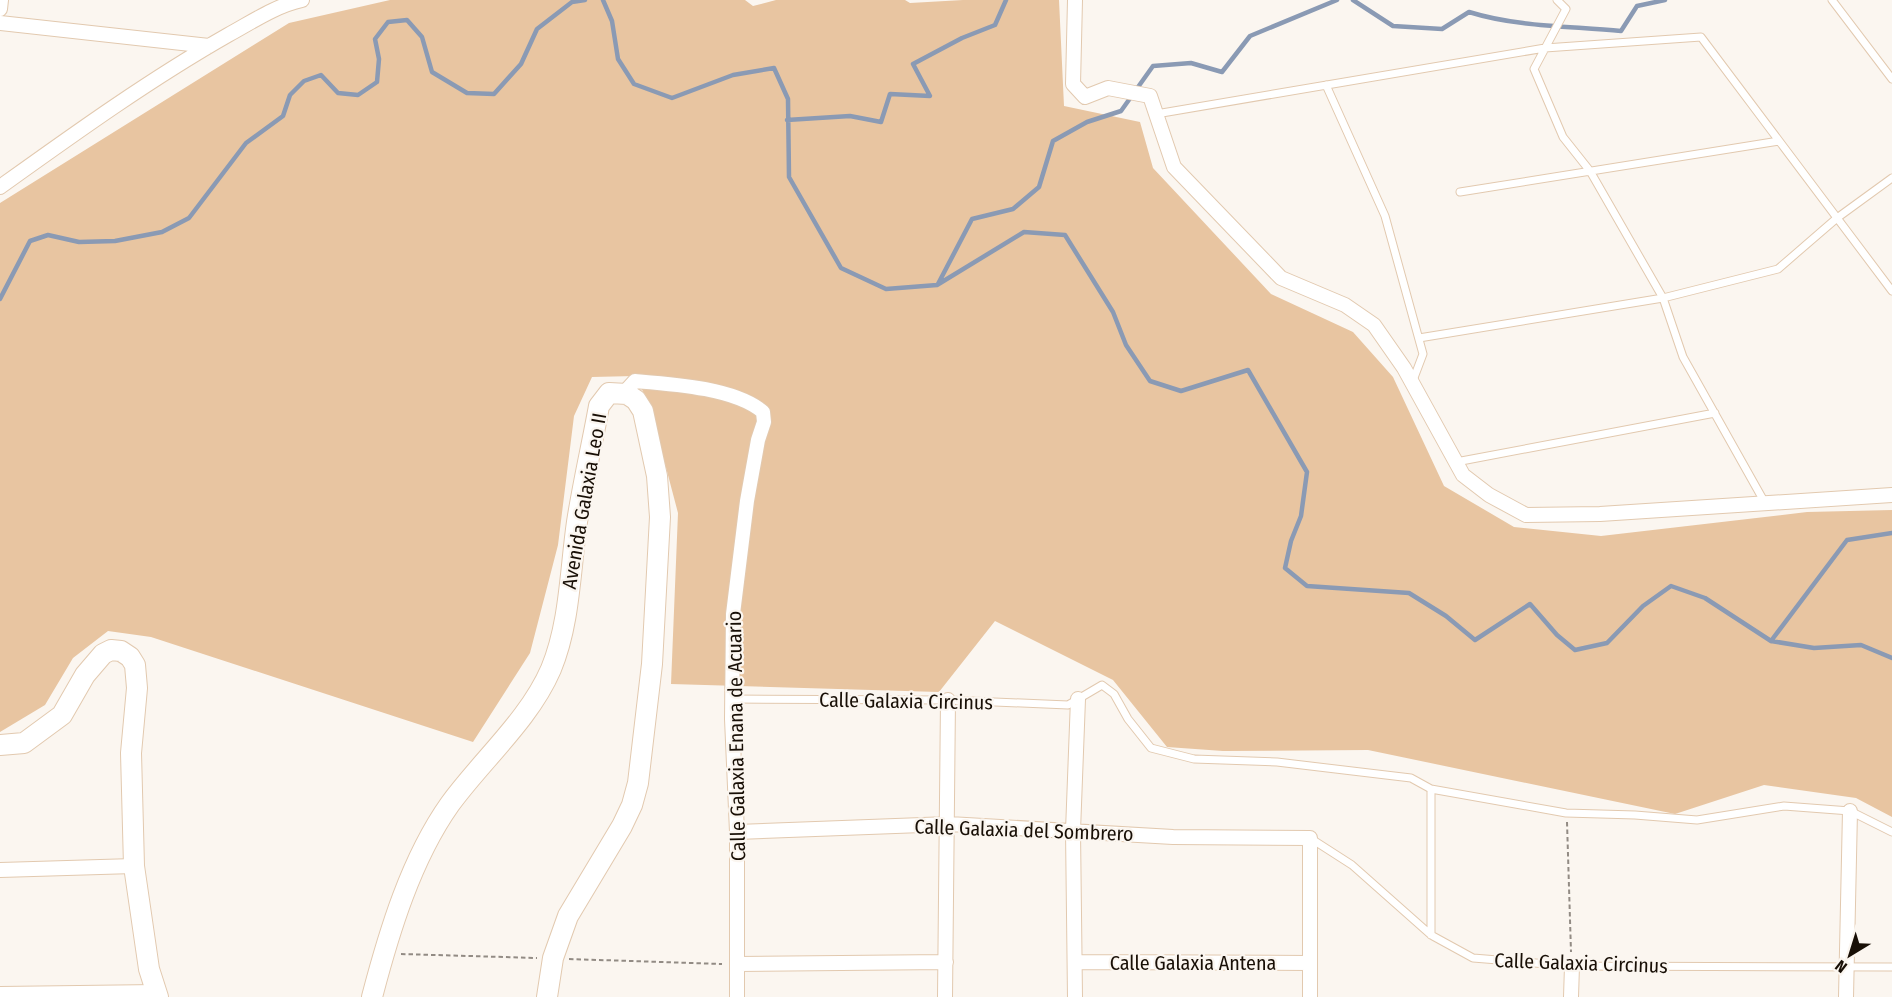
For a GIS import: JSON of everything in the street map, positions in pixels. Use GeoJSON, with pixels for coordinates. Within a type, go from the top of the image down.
{"type":"FeatureCollection","features":[{"type":"Feature","properties":{"kind":"street"},"geometry":{"type":"LineString","coordinates":[[0,9],[1,0]]}},
{"type":"Feature","properties":{"kind":"street"},"geometry":{"type":"LineString","coordinates":[[0,187],[83,128],[209,46],[285,4],[302,0]]}},
{"type":"Feature","properties":{"kind":"street"},"geometry":{"type":"LineString","coordinates":[[1075,0],[1073,84],[1085,97],[1108,88],[1150,96],[1174,167],[1281,278],[1344,305],[1374,325],[1413,383],[1463,475],[1489,495],[1526,515],[1600,514],[1892,495]]}},
{"type":"Feature","properties":{"kind":"street"},"geometry":{"type":"LineString","coordinates":[[0,23],[209,46]]}},
{"type":"Feature","properties":{"kind":"street","name":"Calle Galaxia Enana de Acuario"},"geometry":{"type":"LineString","coordinates":[[624,393],[635,381],[674,384],[730,396],[752,403],[763,412],[764,422],[749,491],[733,614],[732,699],[737,832],[737,997]]}},
{"type":"Feature","properties":{"kind":"street","name":"Avenida Galaxia Leo II"},"geometry":{"type":"LineString","coordinates":[[372,997],[388,941],[428,840],[449,805],[515,724],[550,672],[565,623],[578,520],[599,406],[609,393],[624,393],[636,400],[643,411],[657,476],[660,517],[652,664],[638,783],[622,826],[568,916],[555,950],[547,997]]}},
{"type":"Feature","properties":{"kind":"street"},"geometry":{"type":"LineString","coordinates":[[0,745],[24,743],[62,715],[84,675],[103,654],[111,650],[130,657],[135,665],[137,677],[131,753],[134,866],[149,969],[157,995],[0,994]]}},
{"type":"Feature","properties":{"kind":"street"},"geometry":{"type":"LineString","coordinates":[[1075,997],[1073,831],[1078,699]]}},
{"type":"Feature","properties":{"kind":"street"},"geometry":{"type":"LineString","coordinates":[[945,997],[949,824],[948,700]]}},
{"type":"Feature","properties":{"kind":"street"},"geometry":{"type":"LineString","coordinates":[[1846,997],[1850,811]]}},
{"type":"Feature","properties":{"kind":"street","name":"Calle Galaxia del Sombrero"},"geometry":{"type":"LineString","coordinates":[[737,832],[949,824],[1173,837],[1310,838]]}},
{"type":"Feature","properties":{"kind":"street"},"geometry":{"type":"LineString","coordinates":[[1310,838],[1310,997]]}},
{"type":"Feature","properties":{"kind":"street"},"geometry":{"type":"LineString","coordinates":[[0,870],[134,866]]}},
{"type":"Feature","properties":{"kind":"street"},"geometry":{"type":"LineString","coordinates":[[737,964],[946,962]]}},
{"type":"Feature","properties":{"kind":"street","name":"Calle Galaxia Antena"},"geometry":{"type":"LineString","coordinates":[[1076,962],[1310,963]]}},
{"type":"Feature","properties":{"kind":"street"},"geometry":{"type":"LineString","coordinates":[[1571,997],[1572,966]]}},
{"type":"Feature","properties":{"kind":"lane"},"geometry":{"type":"LineString","coordinates":[[1557,0],[1566,9],[1534,69],[1563,137],[1590,171],[1662,298],[1683,357],[1765,503]]}},
{"type":"Feature","properties":{"kind":"lane"},"geometry":{"type":"LineString","coordinates":[[1832,0],[1892,79]]}},
{"type":"Feature","properties":{"kind":"lane"},"geometry":{"type":"LineString","coordinates":[[1156,114],[1545,48],[1701,37],[1892,291]]}},
{"type":"Feature","properties":{"kind":"lane"},"geometry":{"type":"LineString","coordinates":[[1326,85],[1385,216],[1423,354],[1413,383]]}},
{"type":"Feature","properties":{"kind":"lane"},"geometry":{"type":"LineString","coordinates":[[1460,192],[1779,141]]}},
{"type":"Feature","properties":{"kind":"lane"},"geometry":{"type":"LineString","coordinates":[[1419,338],[1662,298],[1778,269],[1836,218],[1892,178]]}},
{"type":"Feature","properties":{"kind":"lane"},"geometry":{"type":"LineString","coordinates":[[1456,462],[1714,413]]}},
{"type":"Feature","properties":{"kind":"lane","name":"Calle Galaxia Circinus"},"geometry":{"type":"LineString","coordinates":[[732,699],[948,700],[1068,705],[1102,685],[1114,694],[1128,719],[1150,748],[1194,759],[1278,762],[1411,778],[1431,789]]}},
{"type":"Feature","properties":{"kind":"lane"},"geometry":{"type":"LineString","coordinates":[[1431,935],[1431,789],[1566,813],[1697,820],[1784,806],[1850,811],[1892,832]]}},
{"type":"Feature","properties":{"kind":"lane","name":"Calle Galaxia Circinus"},"geometry":{"type":"LineString","coordinates":[[1310,838],[1352,865],[1431,935],[1473,958],[1572,966],[1892,967]]}},
{"type":"Feature","properties":{"kind":"path"},"geometry":{"type":"LineString","coordinates":[[1566,813],[1572,966]]}},
{"type":"Feature","properties":{"kind":"shaded area"},"geometry":{"type":"Polygon","coordinates":[[[390,0],[745,0],[753,6],[776,0],[905,0],[910,3],[963,0],[1059,0],[1064,106],[1140,122],[1153,168],[1271,294],[1353,332],[1393,377],[1444,486],[1514,527],[1601,536],[1807,512],[1892,510],[1892,817],[1856,798],[1764,785],[1675,814],[1368,750],[1223,751],[1167,747],[1113,680],[995,621],[939,692],[671,684],[678,513],[649,403],[635,376],[592,377],[574,416],[558,545],[530,653],[473,742],[151,637],[108,631],[73,658],[45,705],[0,732],[0,203],[289,23],[390,0]]]}},
{"type":"Feature","properties":{"kind":"waterway"},"geometry":{"type":"LineString","coordinates":[[0,299],[30,241],[48,235],[79,242],[115,241],[162,232],[189,218],[246,143],[283,116],[290,95],[304,81],[321,75],[338,93],[358,95],[377,82],[379,59],[375,39],[388,22],[407,20],[422,37],[432,72],[467,93],[494,94],[521,64],[537,29],[572,2],[585,0]]}},
{"type":"Feature","properties":{"kind":"waterway"},"geometry":{"type":"LineString","coordinates":[[603,0],[612,21],[618,59],[634,84],[672,98],[733,75],[774,68],[788,99],[789,177],[841,268],[886,289],[937,285],[1024,232],[1065,235],[1113,312],[1126,345],[1150,381],[1181,391],[1248,370],[1307,472],[1301,516],[1291,541],[1285,568],[1307,586],[1409,593],[1446,616],[1475,640],[1530,604],[1557,635],[1575,650],[1607,643],[1643,606],[1671,586],[1705,598],[1771,641],[1814,648],[1861,645],[1892,658]]}},
{"type":"Feature","properties":{"kind":"waterway"},"geometry":{"type":"LineString","coordinates":[[787,120],[850,116],[881,122],[890,94],[930,96],[913,64],[962,38],[995,25],[1006,0]]}},
{"type":"Feature","properties":{"kind":"waterway"},"geometry":{"type":"LineString","coordinates":[[938,284],[972,219],[1013,209],[1039,187],[1053,141],[1087,122],[1121,111],[1153,66],[1191,63],[1222,72],[1250,36],[1337,0]]}},
{"type":"Feature","properties":{"kind":"waterway"},"geometry":{"type":"LineString","coordinates":[[1353,0],[1393,26],[1442,29],[1469,12],[1506,21],[1621,31],[1637,6],[1665,0]]}},
{"type":"Feature","properties":{"kind":"waterway"},"geometry":{"type":"LineString","coordinates":[[1771,641],[1847,540],[1892,533]]}}]}
